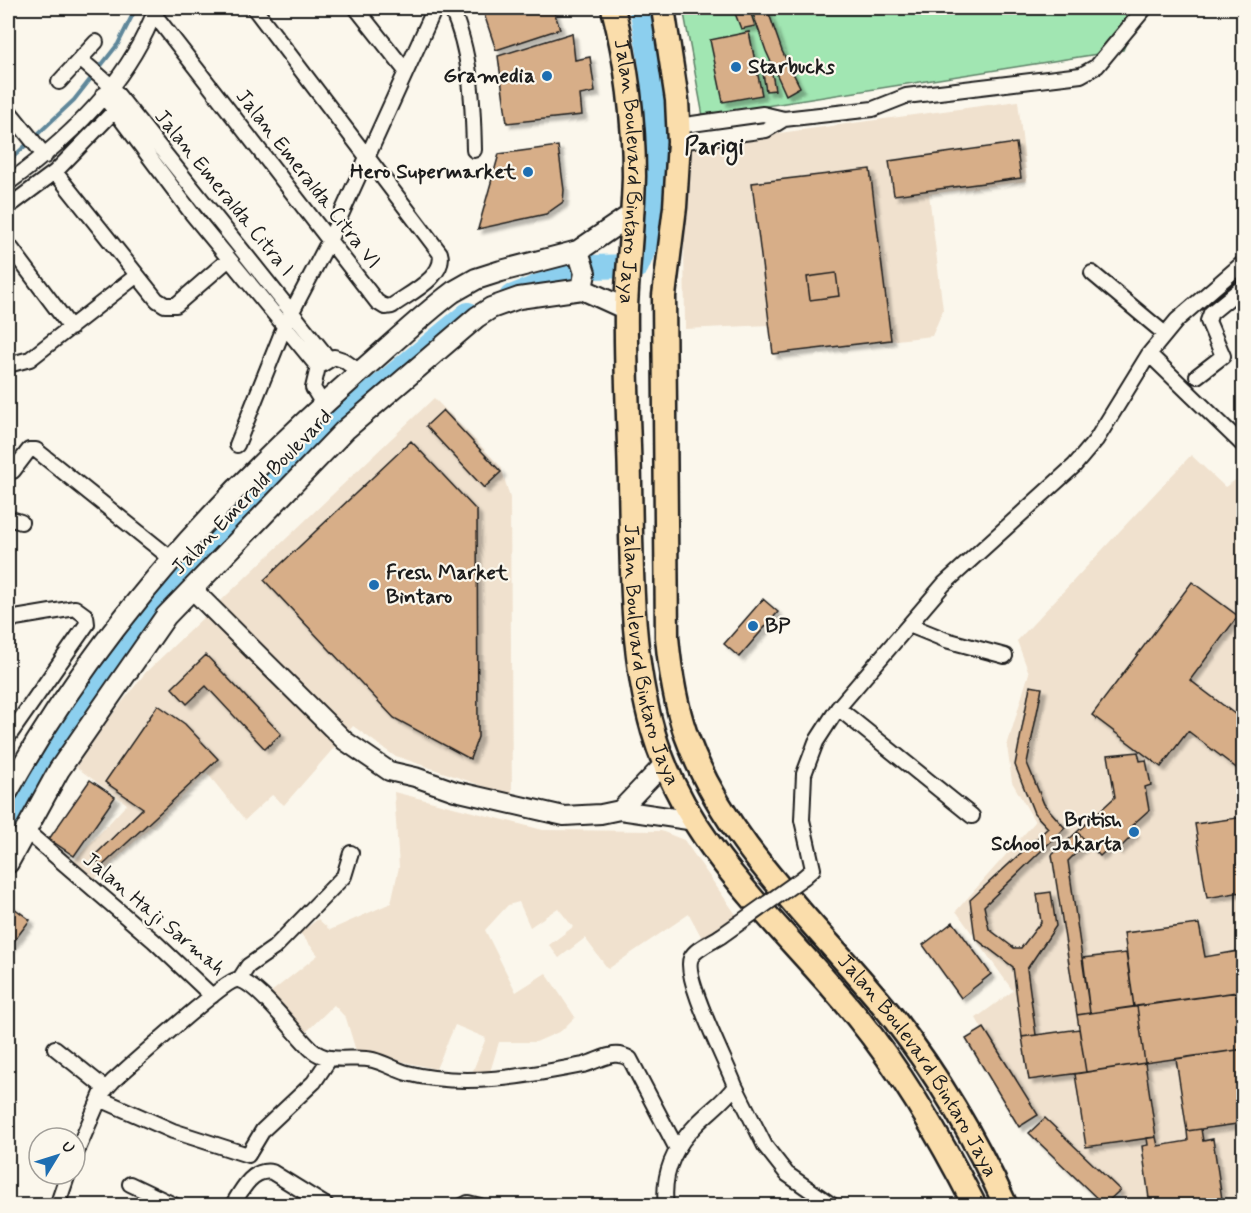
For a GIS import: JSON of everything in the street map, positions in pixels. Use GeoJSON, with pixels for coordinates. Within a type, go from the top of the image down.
{"type":"FeatureCollection","features":[{"type":"Feature","properties":{"kind":"main road","name":"Jalan Boulevard Bintaro Jaya"},"geometry":{"type":"LineString","coordinates":[[613,8],[631,103],[634,174],[627,299],[631,563],[642,683],[654,734],[665,763],[695,821],[748,894],[855,1014],[883,1049],[930,1119],[975,1206]]}},
{"type":"Feature","properties":{"kind":"main road","name":"Jalan Boulevard Bintaro Jaya"},"geometry":{"type":"LineString","coordinates":[[663,8],[679,134],[675,207],[664,296],[666,561],[670,669],[680,716],[700,767],[735,828],[769,874],[860,978],[924,1059],[971,1137],[1006,1206]]}},
{"type":"Feature","properties":{"kind":"main road","name":"Jalan Emerald Boulevard"},"geometry":{"type":"LineString","coordinates":[[8,863],[59,770],[140,650],[329,420],[360,372],[453,292],[476,279],[501,271],[579,254],[632,214]]}},
{"type":"Feature","properties":{"kind":"main road"},"geometry":{"type":"LineString","coordinates":[[579,254],[585,273],[583,286],[627,299]]}},
{"type":"Feature","properties":{"kind":"main road","name":"Jalan Emerald Boulevard"},"geometry":{"type":"LineString","coordinates":[[8,791],[24,761],[121,618],[233,493],[329,420],[491,308],[519,298],[583,286]]}},
{"type":"Feature","properties":{"kind":"main road"},"geometry":{"type":"LineString","coordinates":[[631,520],[646,531],[655,531],[666,524]]}},
{"type":"Feature","properties":{"kind":"main road"},"geometry":{"type":"LineString","coordinates":[[631,563],[649,551],[658,553],[666,561]]}},
{"type":"Feature","properties":{"kind":"street"},"geometry":{"type":"LineString","coordinates":[[254,8],[367,156]]}},
{"type":"Feature","properties":{"kind":"street"},"geometry":{"type":"LineString","coordinates":[[356,8],[405,70]]}},
{"type":"Feature","properties":{"kind":"street"},"geometry":{"type":"LineString","coordinates":[[237,445],[285,325],[329,241],[435,8]]}},
{"type":"Feature","properties":{"kind":"street"},"geometry":{"type":"LineString","coordinates":[[451,8],[466,55],[474,115],[474,150]]}},
{"type":"Feature","properties":{"kind":"street"},"geometry":{"type":"LineString","coordinates":[[679,134],[763,114],[784,119],[879,108],[906,96],[1081,75],[1102,60],[1145,8]]}},
{"type":"Feature","properties":{"kind":"street"},"geometry":{"type":"LineString","coordinates":[[8,183],[42,152],[75,129],[134,53],[155,11]]}},
{"type":"Feature","properties":{"kind":"street","name":"Jalan Emeralda Citra VI"},"geometry":{"type":"LineString","coordinates":[[155,11],[377,302],[385,307],[392,306],[438,271],[442,262],[440,253],[367,156]]}},
{"type":"Feature","properties":{"kind":"street"},"geometry":{"type":"LineString","coordinates":[[59,82],[84,62],[96,42]]}},
{"type":"Feature","properties":{"kind":"street","name":"Jalan Emeralda Citra I"},"geometry":{"type":"LineString","coordinates":[[84,62],[106,87],[193,215],[285,325],[323,363]]}},
{"type":"Feature","properties":{"kind":"street"},"geometry":{"type":"LineString","coordinates":[[8,207],[55,172],[119,106]]}},
{"type":"Feature","properties":{"kind":"street","name":"Jalan Emeralda Citra I"},"geometry":{"type":"LineString","coordinates":[[119,106],[292,312],[323,363]]}},
{"type":"Feature","properties":{"kind":"street"},"geometry":{"type":"LineString","coordinates":[[8,110],[42,152]]}},
{"type":"Feature","properties":{"kind":"street"},"geometry":{"type":"LineString","coordinates":[[55,172],[136,276],[157,300],[165,305],[176,305],[229,260]]}},
{"type":"Feature","properties":{"kind":"street"},"geometry":{"type":"LineString","coordinates":[[193,215],[205,206]]}},
{"type":"Feature","properties":{"kind":"street"},"geometry":{"type":"LineString","coordinates":[[8,244],[71,328]]}},
{"type":"Feature","properties":{"kind":"street"},"geometry":{"type":"LineString","coordinates":[[832,1206],[787,1174],[765,1146],[735,1086],[696,996],[690,965],[691,958],[804,878],[813,869],[802,820],[804,774],[816,742],[838,708],[944,584],[1074,466],[1096,440],[1149,354],[1189,307],[1244,262]]}},
{"type":"Feature","properties":{"kind":"street"},"geometry":{"type":"LineString","coordinates":[[1092,273],[1166,334]]}},
{"type":"Feature","properties":{"kind":"street"},"geometry":{"type":"LineString","coordinates":[[8,365],[26,362],[136,276]]}},
{"type":"Feature","properties":{"kind":"street"},"geometry":{"type":"LineString","coordinates":[[1197,376],[1223,356],[1208,321],[1211,313],[1244,286]]}},
{"type":"Feature","properties":{"kind":"street"},"geometry":{"type":"LineString","coordinates":[[1149,354],[1244,446]]}},
{"type":"Feature","properties":{"kind":"street"},"geometry":{"type":"LineString","coordinates":[[329,420],[313,388],[323,363],[343,360],[360,372]]}},
{"type":"Feature","properties":{"kind":"street"},"geometry":{"type":"LineString","coordinates":[[8,472],[13,471],[30,450],[36,450],[173,560]]}},
{"type":"Feature","properties":{"kind":"street"},"geometry":{"type":"LineString","coordinates":[[192,588],[345,741],[389,771],[455,791],[564,816],[601,814],[620,810],[695,821]]}},
{"type":"Feature","properties":{"kind":"street"},"geometry":{"type":"LineString","coordinates":[[8,623],[15,618],[75,608],[86,616],[87,624],[8,737]]}},
{"type":"Feature","properties":{"kind":"street"},"geometry":{"type":"LineString","coordinates":[[909,625],[946,639],[1005,656]]}},
{"type":"Feature","properties":{"kind":"street"},"geometry":{"type":"LineString","coordinates":[[838,708],[972,816]]}},
{"type":"Feature","properties":{"kind":"street"},"geometry":{"type":"LineString","coordinates":[[620,810],[665,763]]}},
{"type":"Feature","properties":{"kind":"street","name":"Jalan Haji Sarmah"},"geometry":{"type":"LineString","coordinates":[[25,830],[154,941],[212,996],[234,980],[239,980],[265,998],[313,1051],[330,1058],[372,1060],[407,1073],[468,1080],[520,1076],[583,1065],[612,1054],[622,1054],[630,1059],[677,1149]]}},
{"type":"Feature","properties":{"kind":"street"},"geometry":{"type":"LineString","coordinates":[[239,980],[248,966],[282,941],[344,876],[351,853]]}},
{"type":"Feature","properties":{"kind":"street"},"geometry":{"type":"LineString","coordinates":[[87,1129],[103,1094],[212,996]]}},
{"type":"Feature","properties":{"kind":"street"},"geometry":{"type":"LineString","coordinates":[[55,1048],[103,1094],[173,1131],[248,1155],[263,1130],[314,1082],[330,1058]]}},
{"type":"Feature","properties":{"kind":"street"},"geometry":{"type":"LineString","coordinates":[[666,1206],[665,1175],[677,1149],[695,1126],[722,1103],[735,1086]]}},
{"type":"Feature","properties":{"kind":"street"},"geometry":{"type":"LineString","coordinates":[[232,1206],[256,1173],[263,1170],[272,1172],[327,1206]]}},
{"type":"Feature","properties":{"kind":"street"},"geometry":{"type":"LineString","coordinates":[[130,1184],[176,1206]]}},
{"type":"Feature","properties":{"kind":"street"},"geometry":{"type":"LineString","coordinates":[[57,1206],[64,1186]]}},
{"type":"Feature","properties":{"kind":"street"},"geometry":{"type":"LineString","coordinates":[[462,1206],[468,1203],[480,1206]]}},
{"type":"Feature","properties":{"kind":"shaded area"},"geometry":{"type":"Polygon","coordinates":[[[1018,101],[1027,181],[929,194],[943,310],[932,336],[773,354],[769,325],[685,329],[683,146],[1018,101]]]}},
{"type":"Feature","properties":{"kind":"shaded area","name":"Fresh Market Bintaro"},"geometry":{"type":"Polygon","coordinates":[[[434,398],[501,467],[510,498],[512,796],[393,755],[353,726],[284,805],[272,795],[245,820],[207,773],[95,879],[74,861],[127,804],[76,767],[108,720],[146,672],[434,398]]]}},
{"type":"Feature","properties":{"kind":"shaded area","name":"British School Jakarta"},"geometry":{"type":"Polygon","coordinates":[[[1191,455],[1225,487],[1243,475],[1243,1205],[1130,1205],[1023,1103],[976,1018],[1013,991],[956,911],[1035,822],[1012,782],[1007,746],[1029,673],[1017,641],[1191,455]]]}},
{"type":"Feature","properties":{"kind":"shaded area"},"geometry":{"type":"Polygon","coordinates":[[[394,792],[543,830],[661,831],[684,840],[737,916],[702,938],[689,914],[608,969],[585,938],[559,958],[549,945],[573,927],[558,908],[530,927],[519,902],[508,905],[485,930],[516,992],[546,973],[575,1017],[561,1031],[536,1042],[499,1042],[490,1072],[472,1073],[486,1038],[455,1025],[436,1069],[356,1051],[346,1018],[334,1005],[303,1035],[270,993],[318,955],[300,933],[318,919],[330,930],[391,903],[399,867],[394,792]]]}},
{"type":"Feature","properties":{"kind":"green space"},"geometry":{"type":"Polygon","coordinates":[[[683,8],[1147,8],[1135,23],[1123,50],[703,116],[683,8]]]}},
{"type":"Feature","properties":{"kind":"building"},"geometry":{"type":"Polygon","coordinates":[[[482,8],[553,8],[560,29],[496,50],[482,8]]]}},
{"type":"Feature","properties":{"kind":"building"},"geometry":{"type":"Polygon","coordinates":[[[733,8],[749,8],[755,26],[741,29],[733,8]]]}},
{"type":"Feature","properties":{"kind":"building"},"geometry":{"type":"Polygon","coordinates":[[[751,8],[767,8],[782,51],[800,87],[786,95],[766,51],[751,8]]]}},
{"type":"Feature","properties":{"kind":"building","name":"Starbucks"},"geometry":{"type":"Polygon","coordinates":[[[749,32],[762,95],[723,102],[710,40],[749,32]]]}},
{"type":"Feature","properties":{"kind":"building","name":"Gramedia"},"geometry":{"type":"Polygon","coordinates":[[[572,33],[575,60],[590,57],[595,92],[580,95],[582,115],[507,123],[498,56],[572,33]]]}},
{"type":"Feature","properties":{"kind":"building"},"geometry":{"type":"Polygon","coordinates":[[[772,73],[775,90],[766,91],[763,74],[772,73]]]}},
{"type":"Feature","properties":{"kind":"building"},"geometry":{"type":"Polygon","coordinates":[[[1016,143],[1021,178],[894,195],[889,161],[1016,143]]]}},
{"type":"Feature","properties":{"kind":"building","name":"Hero Supermarket"},"geometry":{"type":"Polygon","coordinates":[[[558,146],[564,190],[563,202],[546,214],[478,229],[499,154],[558,146]]]}},
{"type":"Feature","properties":{"kind":"building"},"geometry":{"type":"Polygon","coordinates":[[[870,169],[891,340],[773,354],[752,183],[870,169]]]}},
{"type":"Feature","properties":{"kind":"building"},"geometry":{"type":"Polygon","coordinates":[[[836,273],[839,296],[810,300],[807,277],[836,273]]]}},
{"type":"Feature","properties":{"kind":"building"},"geometry":{"type":"Polygon","coordinates":[[[443,410],[501,472],[484,488],[426,426],[443,410]]]}},
{"type":"Feature","properties":{"kind":"building"},"geometry":{"type":"Polygon","coordinates":[[[411,441],[477,511],[478,737],[470,759],[394,718],[264,580],[411,441]]]}},
{"type":"Feature","properties":{"kind":"building"},"geometry":{"type":"Polygon","coordinates":[[[1192,582],[1238,616],[1190,680],[1244,721],[1244,764],[1239,770],[1188,731],[1161,767],[1092,715],[1192,582]]]}},
{"type":"Feature","properties":{"kind":"building","name":"BP"},"geometry":{"type":"Polygon","coordinates":[[[763,599],[778,612],[739,657],[724,644],[763,599]]]}},
{"type":"Feature","properties":{"kind":"building"},"geometry":{"type":"Polygon","coordinates":[[[206,655],[281,734],[265,749],[206,686],[187,704],[172,688],[206,655]]]}},
{"type":"Feature","properties":{"kind":"building"},"geometry":{"type":"Polygon","coordinates":[[[1030,686],[1042,688],[1027,763],[1044,804],[1065,828],[984,906],[989,929],[1014,948],[1021,948],[1041,922],[1037,894],[1051,892],[1056,926],[1027,969],[1036,1035],[1022,1037],[1013,967],[975,938],[970,900],[1048,828],[1034,813],[1015,765],[1030,686]]]}},
{"type":"Feature","properties":{"kind":"building"},"geometry":{"type":"Polygon","coordinates":[[[158,705],[185,724],[218,759],[102,866],[93,857],[143,808],[105,782],[158,705]]]}},
{"type":"Feature","properties":{"kind":"building"},"geometry":{"type":"Polygon","coordinates":[[[1138,752],[1140,761],[1146,760],[1151,785],[1145,787],[1149,810],[1130,827],[1135,833],[1118,850],[1113,844],[1100,856],[1077,832],[1115,797],[1108,755],[1138,752]]]}},
{"type":"Feature","properties":{"kind":"building"},"geometry":{"type":"Polygon","coordinates":[[[90,780],[115,797],[74,856],[49,839],[90,780]]]}},
{"type":"Feature","properties":{"kind":"building"},"geometry":{"type":"Polygon","coordinates":[[[1244,817],[1244,909],[1241,892],[1207,898],[1195,824],[1244,817]]]}},
{"type":"Feature","properties":{"kind":"building"},"geometry":{"type":"Polygon","coordinates":[[[1077,832],[1087,842],[1068,861],[1090,1013],[1077,1015],[1052,855],[1077,832]]]}},
{"type":"Feature","properties":{"kind":"building"},"geometry":{"type":"Polygon","coordinates":[[[10,905],[30,920],[8,949],[8,909],[10,905]]]}},
{"type":"Feature","properties":{"kind":"building"},"geometry":{"type":"Polygon","coordinates":[[[953,922],[991,974],[961,998],[923,945],[953,922]]]}},
{"type":"Feature","properties":{"kind":"building"},"geometry":{"type":"Polygon","coordinates":[[[1199,924],[1205,957],[1244,950],[1244,991],[1134,1007],[1124,933],[1199,924]]]}},
{"type":"Feature","properties":{"kind":"building"},"geometry":{"type":"Polygon","coordinates":[[[1126,953],[1134,1007],[1090,1013],[1083,958],[1126,953]]]}},
{"type":"Feature","properties":{"kind":"building"},"geometry":{"type":"Polygon","coordinates":[[[1236,992],[1244,1049],[1145,1063],[1137,1006],[1236,992]]]}},
{"type":"Feature","properties":{"kind":"building"},"geometry":{"type":"Polygon","coordinates":[[[1137,1006],[1145,1063],[1086,1072],[1077,1015],[1137,1006]]]}},
{"type":"Feature","properties":{"kind":"building"},"geometry":{"type":"Polygon","coordinates":[[[984,1028],[1038,1115],[1019,1127],[966,1039],[984,1028]]]}},
{"type":"Feature","properties":{"kind":"building"},"geometry":{"type":"Polygon","coordinates":[[[1079,1029],[1086,1072],[1029,1080],[1022,1037],[1079,1029]]]}},
{"type":"Feature","properties":{"kind":"building"},"geometry":{"type":"Polygon","coordinates":[[[1244,1049],[1244,1123],[1187,1131],[1176,1059],[1244,1049]]]}},
{"type":"Feature","properties":{"kind":"building"},"geometry":{"type":"Polygon","coordinates":[[[1145,1063],[1156,1137],[1086,1147],[1075,1074],[1145,1063]]]}},
{"type":"Feature","properties":{"kind":"building"},"geometry":{"type":"Polygon","coordinates":[[[1045,1118],[1120,1190],[1104,1205],[1029,1133],[1045,1118]]]}},
{"type":"Feature","properties":{"kind":"building"},"geometry":{"type":"Polygon","coordinates":[[[1201,1129],[1203,1141],[1213,1139],[1223,1206],[1150,1206],[1142,1146],[1148,1145],[1147,1138],[1156,1137],[1158,1146],[1188,1141],[1187,1131],[1201,1129]]]}},
{"type":"Feature","properties":{"kind":"waterway"},"geometry":{"type":"LineString","coordinates":[[8,162],[74,100],[118,44],[136,8]]}},
{"type":"Feature","properties":{"kind":"waterway"},"geometry":{"type":"LineString","coordinates":[[511,297],[588,267],[637,266],[647,239],[653,207],[657,138],[651,69],[641,8]]}},
{"type":"Feature","properties":{"kind":"waterway"},"geometry":{"type":"LineString","coordinates":[[8,819],[168,591],[299,453],[468,314]]}},
{"type":"Feature","properties":{"kind":"place","name":"Starbucks"},"geometry":{"type":"Point","coordinates":[736,67]}},
{"type":"Feature","properties":{"kind":"place","name":"Gramedia"},"geometry":{"type":"Point","coordinates":[547,76]}},
{"type":"Feature","properties":{"kind":"place","name":"Hero Supermarket"},"geometry":{"type":"Point","coordinates":[528,172]}},
{"type":"Feature","properties":{"kind":"place","name":"Fresh Market Bintaro"},"geometry":{"type":"Point","coordinates":[374,585]}},
{"type":"Feature","properties":{"kind":"place","name":"BP"},"geometry":{"type":"Point","coordinates":[753,626]}},
{"type":"Feature","properties":{"kind":"place","name":"British School Jakarta"},"geometry":{"type":"Point","coordinates":[1134,832]}},
{"type":"Feature","properties":{"kind":"district","name":"Parigi"},"geometry":{"type":"Point","coordinates":[714,147]}}]}
